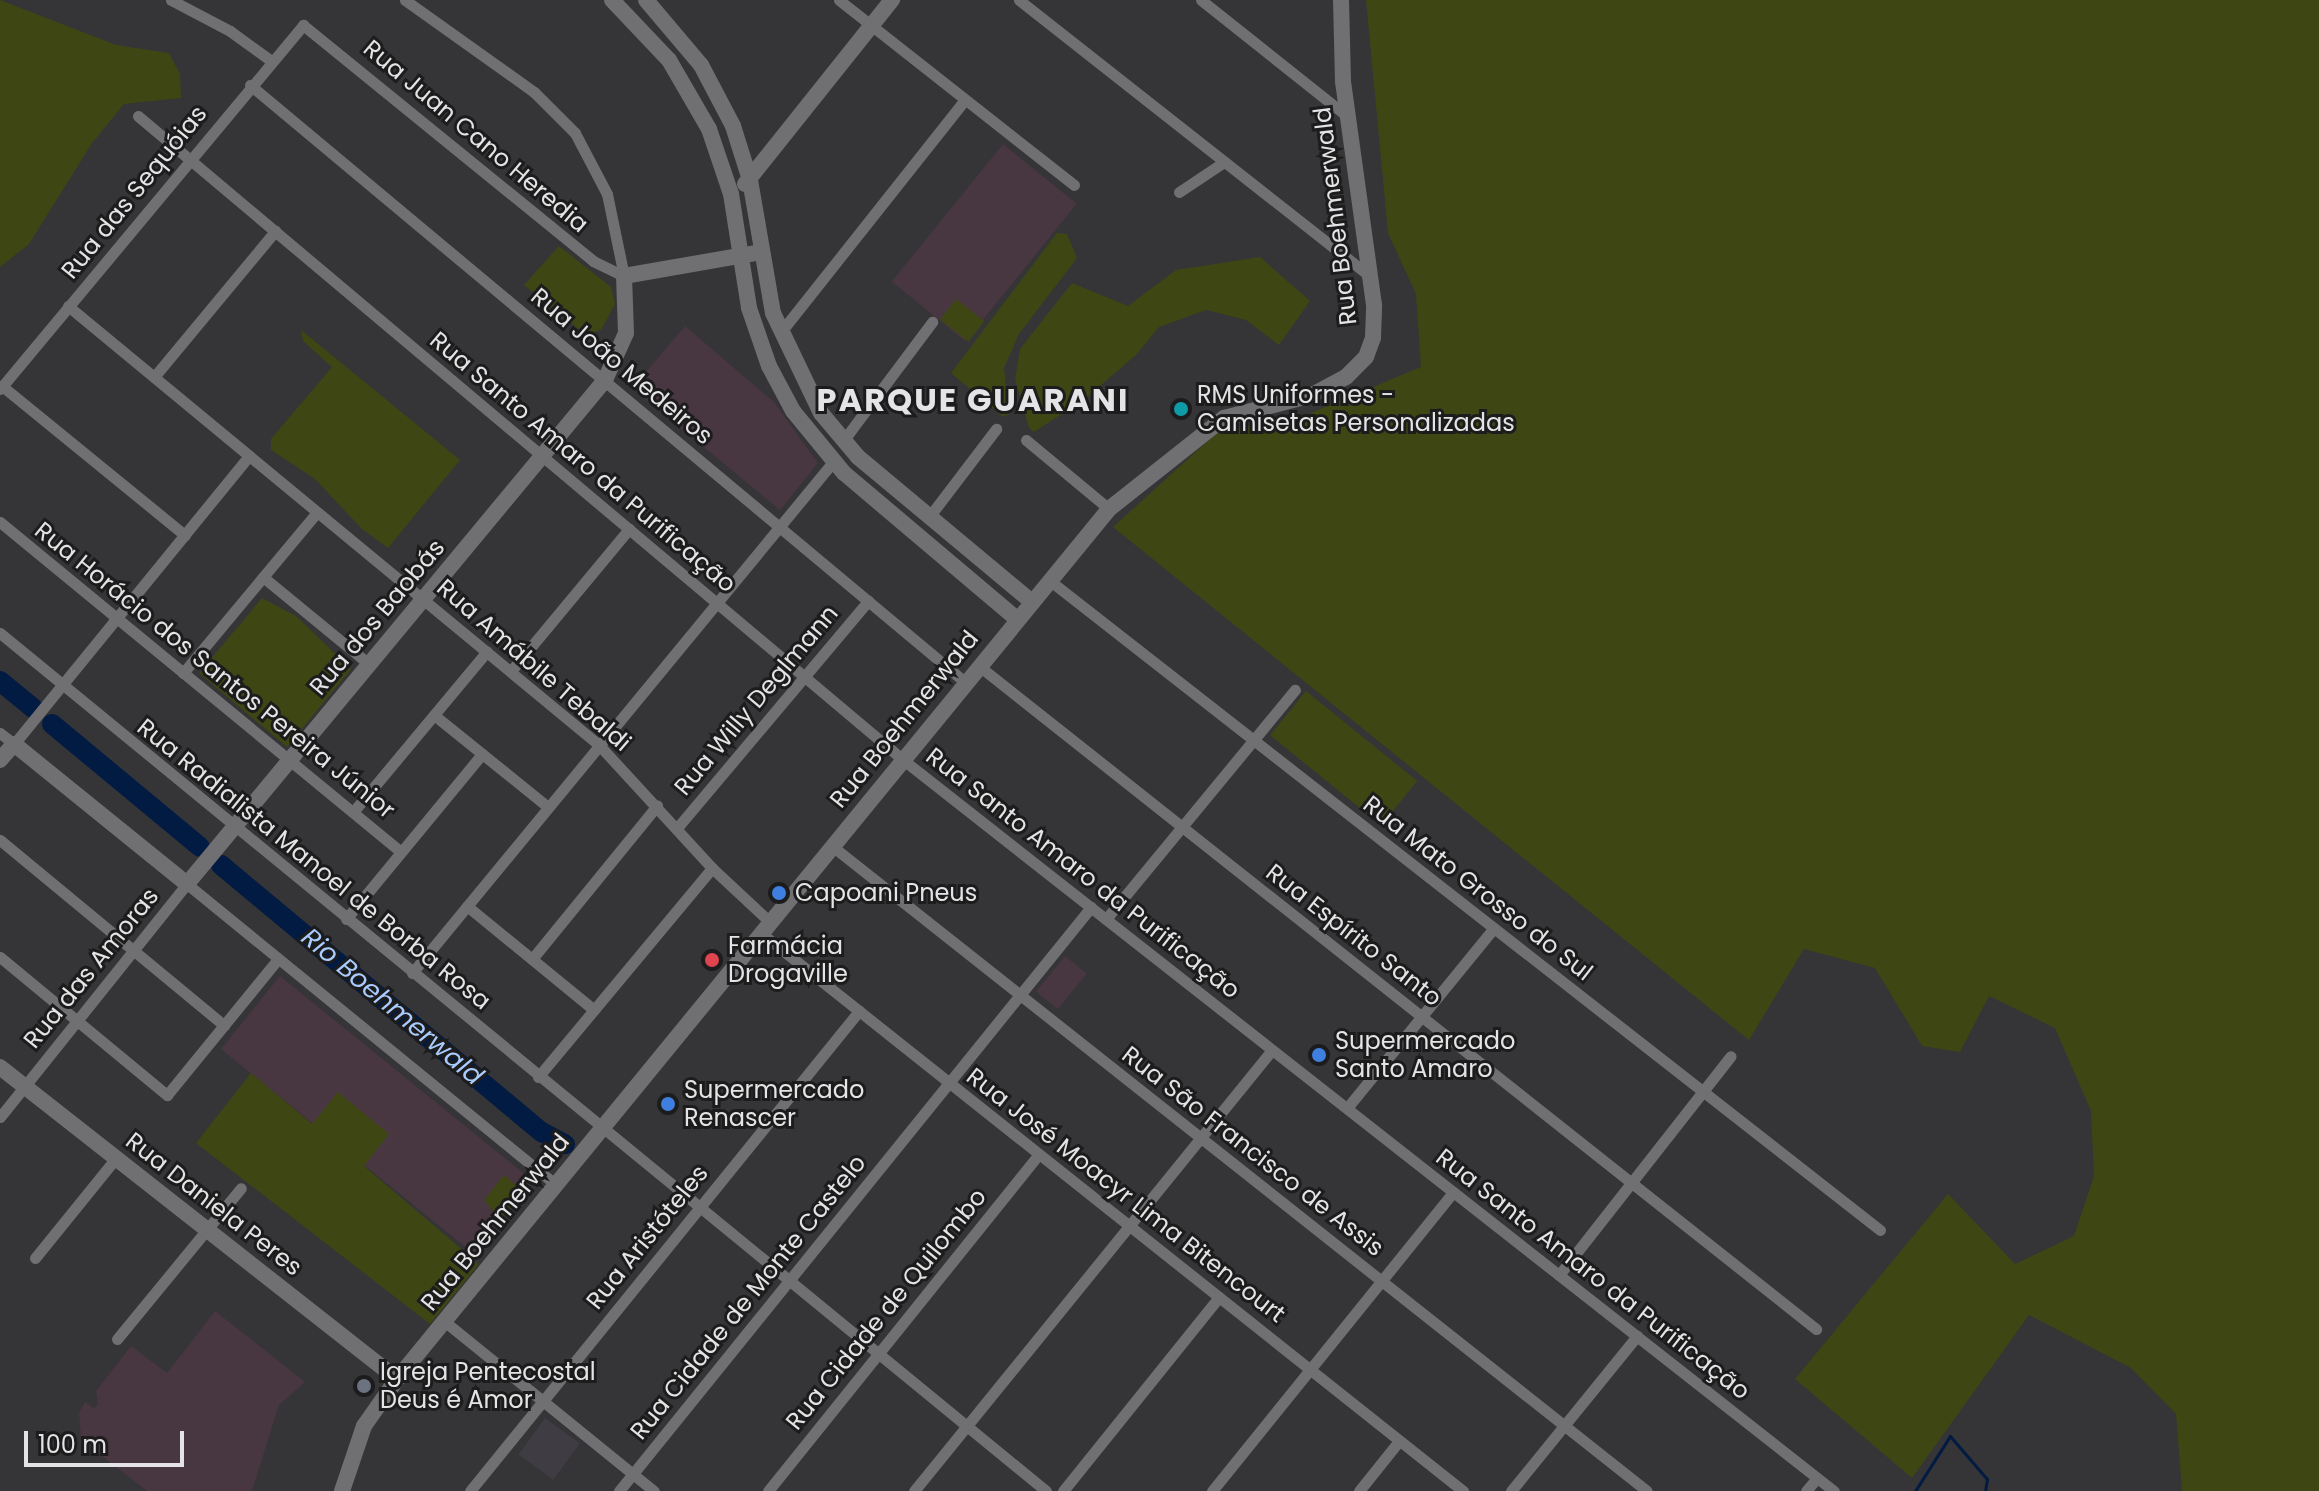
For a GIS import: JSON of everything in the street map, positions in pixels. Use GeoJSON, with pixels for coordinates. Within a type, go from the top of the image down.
{"type":"FeatureCollection","features":[{"type":"Feature","properties":{"kind":"street"},"geometry":{"type":"LineString","coordinates":[[171,0],[230,31],[270,60]]}},
{"type":"Feature","properties":{"kind":"street"},"geometry":{"type":"LineString","coordinates":[[405,0],[534,92],[575,133],[603,183],[624,276],[761,252]]}},
{"type":"Feature","properties":{"kind":"street"},"geometry":{"type":"LineString","coordinates":[[612,0],[651,38],[683,80],[709,129],[731,194],[749,308],[769,366],[793,411],[833,462],[1017,619]]}},
{"type":"Feature","properties":{"kind":"street"},"geometry":{"type":"LineString","coordinates":[[646,0],[684,41],[719,94],[750,180],[761,252],[780,333],[809,393],[843,441],[1031,601]]}},
{"type":"Feature","properties":{"kind":"street"},"geometry":{"type":"LineString","coordinates":[[839,0],[1074,185]]}},
{"type":"Feature","properties":{"kind":"street"},"geometry":{"type":"LineString","coordinates":[[731,194],[750,180],[892,0]]}},
{"type":"Feature","properties":{"kind":"street"},"geometry":{"type":"LineString","coordinates":[[1019,0],[1370,276]]}},
{"type":"Feature","properties":{"kind":"street"},"geometry":{"type":"LineString","coordinates":[[1201,0],[1347,116]]}},
{"type":"Feature","properties":{"kind":"street","name":"Rua Boehmerwald"},"geometry":{"type":"LineString","coordinates":[[342,1491],[364,1426],[397,1379],[1109,509],[1224,418],[1312,395],[1346,377],[1366,357],[1373,338],[1370,276],[1347,116],[1341,0]]}},
{"type":"Feature","properties":{"kind":"street","name":"Rua das Sequóias"},"geometry":{"type":"LineString","coordinates":[[1,388],[270,60],[303,25]]}},
{"type":"Feature","properties":{"kind":"street","name":"Rua Juan Cano Heredia"},"geometry":{"type":"LineString","coordinates":[[303,25],[593,261],[624,276]]}},
{"type":"Feature","properties":{"kind":"street","name":"Rua João Medeiros"},"geometry":{"type":"LineString","coordinates":[[250,85],[965,682]]}},
{"type":"Feature","properties":{"kind":"street"},"geometry":{"type":"LineString","coordinates":[[780,333],[965,100]]}},
{"type":"Feature","properties":{"kind":"street","name":"Rua Santo Amaro da Purificação"},"geometry":{"type":"LineString","coordinates":[[138,116],[902,759],[1834,1491]]}},
{"type":"Feature","properties":{"kind":"street"},"geometry":{"type":"LineString","coordinates":[[1179,192],[1224,162]]}},
{"type":"Feature","properties":{"kind":"street"},"geometry":{"type":"LineString","coordinates":[[154,377],[275,231]]}},
{"type":"Feature","properties":{"kind":"street","name":"Rua dos Baobás"},"geometry":{"type":"LineString","coordinates":[[187,884],[605,380],[626,333],[624,276]]}},
{"type":"Feature","properties":{"kind":"street","name":"Rua Amábile Tebaldi"},"geometry":{"type":"LineString","coordinates":[[68,306],[599,745],[766,927]]}},
{"type":"Feature","properties":{"kind":"street"},"geometry":{"type":"LineString","coordinates":[[843,441],[932,322]]}},
{"type":"Feature","properties":{"kind":"street"},"geometry":{"type":"LineString","coordinates":[[1,388],[185,535]]}},
{"type":"Feature","properties":{"kind":"street"},"geometry":{"type":"LineString","coordinates":[[929,517],[996,429]]}},
{"type":"Feature","properties":{"kind":"street"},"geometry":{"type":"LineString","coordinates":[[1026,440],[1109,509]]}},
{"type":"Feature","properties":{"kind":"street"},"geometry":{"type":"LineString","coordinates":[[0,760],[249,456]]}},
{"type":"Feature","properties":{"kind":"street"},"geometry":{"type":"LineString","coordinates":[[412,973],[833,462]]}},
{"type":"Feature","properties":{"kind":"street"},"geometry":{"type":"LineString","coordinates":[[183,673],[317,512]]}},
{"type":"Feature","properties":{"kind":"street","name":"Rua Horácio dos Santos Pereira Júnior"},"geometry":{"type":"LineString","coordinates":[[0,522],[401,852]]}},
{"type":"Feature","properties":{"kind":"street"},"geometry":{"type":"LineString","coordinates":[[511,671],[629,529]]}},
{"type":"Feature","properties":{"kind":"street"},"geometry":{"type":"LineString","coordinates":[[263,577],[369,664]]}},
{"type":"Feature","properties":{"kind":"street","name":"Rua Mato Grosso do Sul"},"geometry":{"type":"LineString","coordinates":[[1049,580],[1880,1230]]}},
{"type":"Feature","properties":{"kind":"street","name":"Rua Willy Deglmann"},"geometry":{"type":"LineString","coordinates":[[677,828],[868,601]]}},
{"type":"Feature","properties":{"kind":"street","name":"Rua Radialista Manoel de Borba Rosa"},"geometry":{"type":"LineString","coordinates":[[0,633],[1046,1491]]}},
{"type":"Feature","properties":{"kind":"street"},"geometry":{"type":"LineString","coordinates":[[353,812],[487,651]]}},
{"type":"Feature","properties":{"kind":"street","name":"Rua Espírito Santo"},"geometry":{"type":"LineString","coordinates":[[979,666],[1816,1329]]}},
{"type":"Feature","properties":{"kind":"street"},"geometry":{"type":"LineString","coordinates":[[1106,919],[1295,690]]}},
{"type":"Feature","properties":{"kind":"street"},"geometry":{"type":"LineString","coordinates":[[434,715],[548,807]]}},
{"type":"Feature","properties":{"kind":"street"},"geometry":{"type":"LineString","coordinates":[[0,733],[556,1185]]}},
{"type":"Feature","properties":{"kind":"street"},"geometry":{"type":"LineString","coordinates":[[346,919],[482,754]]}},
{"type":"Feature","properties":{"kind":"street"},"geometry":{"type":"LineString","coordinates":[[532,959],[657,806]]}},
{"type":"Feature","properties":{"kind":"street"},"geometry":{"type":"LineString","coordinates":[[0,840],[224,1025]]}},
{"type":"Feature","properties":{"kind":"street","name":"Rua São Francisco de Assis"},"geometry":{"type":"LineString","coordinates":[[832,846],[1647,1491]]}},
{"type":"Feature","properties":{"kind":"street"},"geometry":{"type":"LineString","coordinates":[[538,1077],[712,868]]}},
{"type":"Feature","properties":{"kind":"street","name":"Rua das Amoras"},"geometry":{"type":"LineString","coordinates":[[0,1117],[187,884]]}},
{"type":"Feature","properties":{"kind":"street"},"geometry":{"type":"LineString","coordinates":[[467,906],[594,1010]]}},
{"type":"Feature","properties":{"kind":"street","name":"Rua Cidade de Monte Castelo"},"geometry":{"type":"LineString","coordinates":[[619,1491],[1091,907]]}},
{"type":"Feature","properties":{"kind":"street","name":"Rua José Moacyr Lima Bitencourt"},"geometry":{"type":"LineString","coordinates":[[766,927],[859,1011],[1463,1491]]}},
{"type":"Feature","properties":{"kind":"street"},"geometry":{"type":"LineString","coordinates":[[1347,1108],[1494,928]]}},
{"type":"Feature","properties":{"kind":"street"},"geometry":{"type":"LineString","coordinates":[[0,957],[167,1095],[278,959]]}},
{"type":"Feature","properties":{"kind":"street","name":"Rua Aristóteles"},"geometry":{"type":"LineString","coordinates":[[470,1491],[859,1011]]}},
{"type":"Feature","properties":{"kind":"street"},"geometry":{"type":"LineString","coordinates":[[914,1491],[1272,1050]]}},
{"type":"Feature","properties":{"kind":"street"},"geometry":{"type":"LineString","coordinates":[[1559,1275],[1731,1056]]}},
{"type":"Feature","properties":{"kind":"street","name":"Rua Daniela Peres"},"geometry":{"type":"LineString","coordinates":[[0,1067],[397,1379]]}},
{"type":"Feature","properties":{"kind":"street","name":"Rua Cidade de Quilombo"},"geometry":{"type":"LineString","coordinates":[[768,1491],[1039,1154]]}},
{"type":"Feature","properties":{"kind":"street"},"geometry":{"type":"LineString","coordinates":[[35,1258],[116,1158]]}},
{"type":"Feature","properties":{"kind":"street"},"geometry":{"type":"LineString","coordinates":[[117,1339],[241,1188]]}},
{"type":"Feature","properties":{"kind":"street"},"geometry":{"type":"LineString","coordinates":[[1212,1491],[1453,1192]]}},
{"type":"Feature","properties":{"kind":"street"},"geometry":{"type":"LineString","coordinates":[[1063,1491],[1219,1297]]}},
{"type":"Feature","properties":{"kind":"street"},"geometry":{"type":"LineString","coordinates":[[444,1321],[654,1491]]}},
{"type":"Feature","properties":{"kind":"street"},"geometry":{"type":"LineString","coordinates":[[1511,1491],[1637,1336]]}},
{"type":"Feature","properties":{"kind":"street"},"geometry":{"type":"LineString","coordinates":[[1359,1491],[1399,1441]]}},
{"type":"Feature","properties":{"kind":"street"},"geometry":{"type":"LineString","coordinates":[[1806,1491],[1817,1478]]}},
{"type":"Feature","properties":{"kind":"shaded area"},"geometry":{"type":"Polygon","coordinates":[[[1003,144],[1077,204],[965,341],[892,282],[1003,144]]]}},
{"type":"Feature","properties":{"kind":"shaded area"},"geometry":{"type":"Polygon","coordinates":[[[685,326],[774,402],[818,463],[780,510],[632,388],[685,326]]]}},
{"type":"Feature","properties":{"kind":"shaded area"},"geometry":{"type":"Polygon","coordinates":[[[1065,956],[1087,974],[1058,1009],[1036,992],[1065,956]]]}},
{"type":"Feature","properties":{"kind":"shaded area"},"geometry":{"type":"Polygon","coordinates":[[[280,976],[533,1181],[473,1254],[221,1049],[280,976]]]}},
{"type":"Feature","properties":{"kind":"shaded area"},"geometry":{"type":"Polygon","coordinates":[[[215,1311],[305,1382],[279,1405],[252,1491],[147,1491],[81,1440],[79,1413],[85,1402],[94,1408],[98,1404],[96,1391],[131,1346],[167,1373],[215,1311]]]}},
{"type":"Feature","properties":{"kind":"shaded area"},"geometry":{"type":"Polygon","coordinates":[[[545,1418],[580,1443],[553,1480],[519,1454],[545,1418]]]}},
{"type":"Feature","properties":{"kind":"green space"},"geometry":{"type":"Polygon","coordinates":[[[0,0],[116,45],[169,53],[180,74],[181,98],[124,104],[92,143],[29,244],[0,267],[0,0]]]}},
{"type":"Feature","properties":{"kind":"green space"},"geometry":{"type":"Polygon","coordinates":[[[1366,0],[2319,0],[2319,1491],[2182,1491],[2176,1414],[2131,1368],[2029,1315],[1912,1478],[1795,1379],[1948,1194],[2015,1264],[2074,1236],[2094,1176],[2091,1111],[2055,1028],[1989,996],[1960,1052],[1922,1046],[1875,968],[1804,949],[1749,1040],[1113,527],[1219,431],[1306,415],[1421,367],[1416,294],[1388,233],[1366,0]]]}},
{"type":"Feature","properties":{"kind":"green space"},"geometry":{"type":"Polygon","coordinates":[[[1057,233],[1067,234],[1077,258],[1019,334],[1004,368],[1009,414],[1003,417],[951,373],[1057,233]]]}},
{"type":"Feature","properties":{"kind":"green space"},"geometry":{"type":"Polygon","coordinates":[[[559,246],[611,287],[615,304],[601,330],[586,335],[524,285],[559,246]]]}},
{"type":"Feature","properties":{"kind":"green space"},"geometry":{"type":"Polygon","coordinates":[[[1260,257],[1310,301],[1279,345],[1246,320],[1206,310],[1159,327],[1137,354],[1085,399],[1034,432],[1029,428],[1015,379],[1020,349],[1072,283],[1128,306],[1176,270],[1260,257]]]}},
{"type":"Feature","properties":{"kind":"green space"},"geometry":{"type":"Polygon","coordinates":[[[956,299],[984,321],[968,342],[940,319],[956,299]]]}},
{"type":"Feature","properties":{"kind":"green space"},"geometry":{"type":"Polygon","coordinates":[[[301,330],[460,460],[388,548],[362,529],[315,479],[271,450],[271,439],[332,367],[303,341],[301,330]]]}},
{"type":"Feature","properties":{"kind":"green space"},"geometry":{"type":"Polygon","coordinates":[[[262,598],[296,616],[351,669],[287,747],[199,673],[262,598]]]}},
{"type":"Feature","properties":{"kind":"green space"},"geometry":{"type":"Polygon","coordinates":[[[1306,691],[1417,781],[1381,825],[1270,735],[1306,691]]]}},
{"type":"Feature","properties":{"kind":"green space"},"geometry":{"type":"Polygon","coordinates":[[[251,1073],[312,1124],[338,1092],[389,1134],[364,1166],[479,1264],[430,1324],[196,1143],[251,1073]]]}},
{"type":"Feature","properties":{"kind":"green space"},"geometry":{"type":"Polygon","coordinates":[[[504,1175],[524,1192],[501,1220],[484,1200],[504,1175]]]}},
{"type":"Feature","properties":{"kind":"waterway","name":"Rio Boehmerwald"},"geometry":{"type":"LineString","coordinates":[[0,681],[33,708]]}},
{"type":"Feature","properties":{"kind":"waterway","name":"Rio Boehmerwald"},"geometry":{"type":"LineString","coordinates":[[52,724],[200,847]]}},
{"type":"Feature","properties":{"kind":"waterway","name":"Rio Boehmerwald"},"geometry":{"type":"LineString","coordinates":[[221,865],[542,1132],[565,1144]]}},
{"type":"Feature","properties":{"kind":"waterway","name":"Rio Boehmerwald"},"geometry":{"type":"LineString","coordinates":[[1915,1491],[1950,1436],[1987,1479],[1985,1491]]}},
{"type":"Feature","properties":{"kind":"place","name":"RMS Uniformes - Camisetas Personalizadas"},"geometry":{"type":"Point","coordinates":[1181,409]}},
{"type":"Feature","properties":{"kind":"place","name":"Capoani Pneus"},"geometry":{"type":"Point","coordinates":[779,893]}},
{"type":"Feature","properties":{"kind":"place","name":"Farmácia Drogaville"},"geometry":{"type":"Point","coordinates":[712,960]}},
{"type":"Feature","properties":{"kind":"place","name":"Supermercado Santo Amaro"},"geometry":{"type":"Point","coordinates":[1319,1055]}},
{"type":"Feature","properties":{"kind":"place","name":"Supermercado Renascer"},"geometry":{"type":"Point","coordinates":[668,1104]}},
{"type":"Feature","properties":{"kind":"place","name":"Igreja Pentecostal Deus é Amor"},"geometry":{"type":"Point","coordinates":[364,1386]}},
{"type":"Feature","properties":{"kind":"district","name":"PARQUE GUARANI"},"geometry":{"type":"Point","coordinates":[973,400]}}]}
